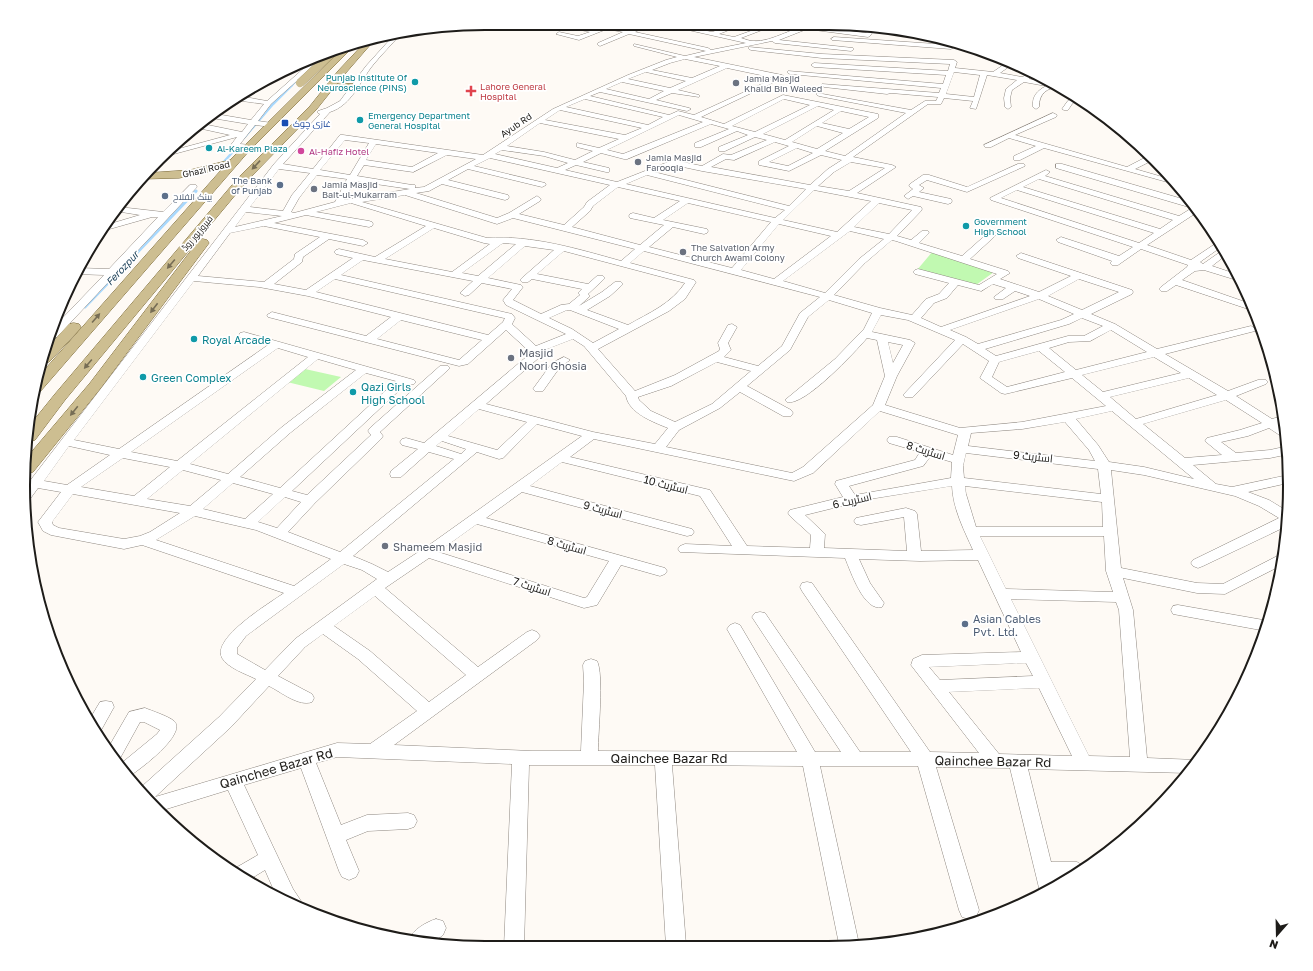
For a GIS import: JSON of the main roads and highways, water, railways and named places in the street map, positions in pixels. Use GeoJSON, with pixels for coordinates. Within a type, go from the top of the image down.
{"type":"FeatureCollection","features":[{"type":"Feature","properties":{"kind":"main road"},"geometry":{"type":"LineString","coordinates":[[310,111],[343,83],[378,44]]}},
{"type":"Feature","properties":{"kind":"main road","name":"فیروزپور روڈ"},"geometry":{"type":"LineString","coordinates":[[33,431],[60,397],[259,161],[282,141],[366,47]]}},
{"type":"Feature","properties":{"kind":"main road","name":"فیروزپور روڈ"},"geometry":{"type":"LineString","coordinates":[[43,379],[196,204],[258,136],[284,112],[341,53]]}},
{"type":"Feature","properties":{"kind":"main road"},"geometry":{"type":"LineString","coordinates":[[284,112],[291,96],[300,83],[325,59]]}},
{"type":"Feature","properties":{"kind":"main road"},"geometry":{"type":"LineString","coordinates":[[343,83],[355,87]]}},
{"type":"Feature","properties":{"kind":"main road","name":"Ghazi Road"},"geometry":{"type":"LineString","coordinates":[[151,176],[177,176],[206,171],[235,162]]}},
{"type":"Feature","properties":{"kind":"main road","name":"Ghazi Road"},"geometry":{"type":"LineString","coordinates":[[177,176],[193,187],[208,192]]}},
{"type":"Feature","properties":{"kind":"main road"},"geometry":{"type":"LineString","coordinates":[[50,352],[167,227],[196,204]]}},
{"type":"Feature","properties":{"kind":"main road"},"geometry":{"type":"LineString","coordinates":[[31,463],[95,386],[203,243],[214,228],[221,205]]}},
{"type":"Feature","properties":{"kind":"waterway","name":"Ferozpur"},"geometry":{"type":"LineString","coordinates":[[243,139],[273,104],[299,78]]}},
{"type":"Feature","properties":{"kind":"waterway","name":"Ferozpur"},"geometry":{"type":"LineString","coordinates":[[221,165],[239,145]]}},
{"type":"Feature","properties":{"kind":"waterway","name":"Ferozpur"},"geometry":{"type":"LineString","coordinates":[[85,307],[196,191],[195,192]]}},
{"type":"Feature","properties":{"kind":"waterway","name":"Ferozpur"},"geometry":{"type":"LineString","coordinates":[[54,340],[59,334]]}},
{"type":"Feature","properties":{"kind":"place","name":"Punjab Institute Of Neuroscience (PINS)"},"geometry":{"type":"Point","coordinates":[415,82]}},
{"type":"Feature","properties":{"kind":"place","name":"Jamia Masjid Khalid Bin Waleed"},"geometry":{"type":"Point","coordinates":[736,83]}},
{"type":"Feature","properties":{"kind":"place","name":"Lahore General Hospital"},"geometry":{"type":"Point","coordinates":[471,91]}},
{"type":"Feature","properties":{"kind":"place","name":"Emergency Department General Hospital"},"geometry":{"type":"Point","coordinates":[360,120]}},
{"type":"Feature","properties":{"kind":"place","name":"غازی چوک"},"geometry":{"type":"Point","coordinates":[285,123]}},
{"type":"Feature","properties":{"kind":"place","name":"Al-Kareem Plaza"},"geometry":{"type":"Point","coordinates":[209,148]}},
{"type":"Feature","properties":{"kind":"place","name":"Al-Hafiz Hotel"},"geometry":{"type":"Point","coordinates":[301,151]}},
{"type":"Feature","properties":{"kind":"place","name":"Jamia Masjid Farooqia"},"geometry":{"type":"Point","coordinates":[638,162]}},
{"type":"Feature","properties":{"kind":"place","name":"The Bank of Punjab"},"geometry":{"type":"Point","coordinates":[280,185]}},
{"type":"Feature","properties":{"kind":"place","name":"Jamia Masjid Bait-ul-Mukarram"},"geometry":{"type":"Point","coordinates":[314,189]}},
{"type":"Feature","properties":{"kind":"place","name":"بینک الفلاح"},"geometry":{"type":"Point","coordinates":[165,196]}},
{"type":"Feature","properties":{"kind":"place","name":"Government High School"},"geometry":{"type":"Point","coordinates":[966,226]}},
{"type":"Feature","properties":{"kind":"place","name":"The Salvation Army Church Awami Colony"},"geometry":{"type":"Point","coordinates":[683,252]}},
{"type":"Feature","properties":{"kind":"place","name":"Royal Arcade"},"geometry":{"type":"Point","coordinates":[194,339]}},
{"type":"Feature","properties":{"kind":"place","name":"Masjid Noori Ghosia"},"geometry":{"type":"Point","coordinates":[511,358]}},
{"type":"Feature","properties":{"kind":"place","name":"Green Complex"},"geometry":{"type":"Point","coordinates":[143,377]}},
{"type":"Feature","properties":{"kind":"place","name":"Qazi Girls High School"},"geometry":{"type":"Point","coordinates":[353,392]}},
{"type":"Feature","properties":{"kind":"place","name":"Shameem Masjid"},"geometry":{"type":"Point","coordinates":[385,546]}},
{"type":"Feature","properties":{"kind":"place","name":"Asian Cables Pvt. Ltd."},"geometry":{"type":"Point","coordinates":[965,624]}}]}
